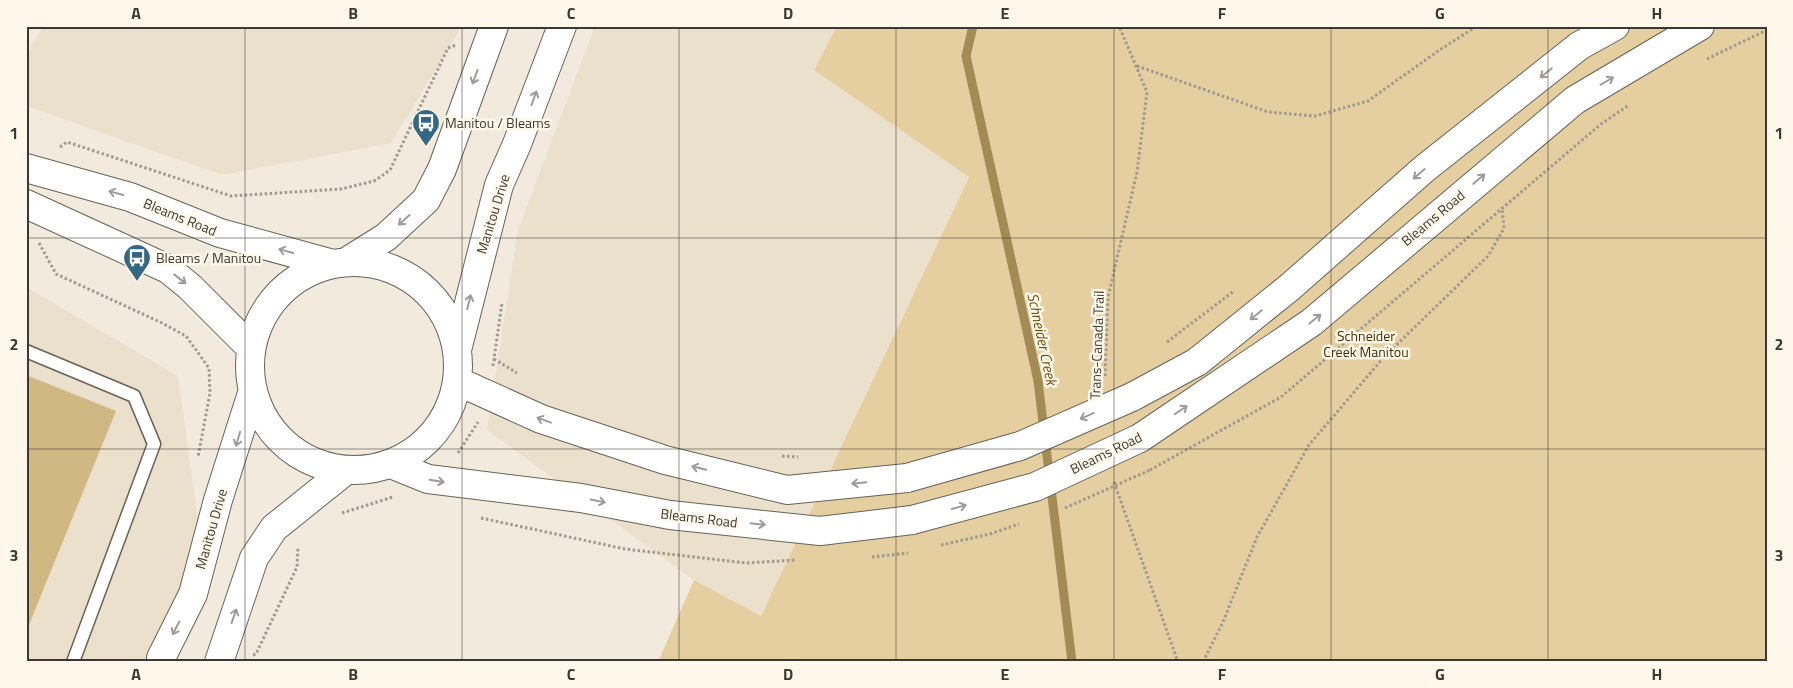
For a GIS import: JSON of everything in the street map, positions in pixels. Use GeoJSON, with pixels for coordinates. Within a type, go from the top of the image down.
{"type":"FeatureCollection","features":[{"type":"Feature","properties":{"kind":"main road"},"geometry":{"type":"LineString","coordinates":[[339,263],[384,266],[418,284],[444,313],[457,350],[457,381],[453,399],[436,432],[408,456],[376,469],[345,471],[310,461],[294,452],[268,426],[252,392],[249,362],[250,347],[256,327],[266,308],[295,279],[314,269],[339,263],[386,237],[426,200],[442,169],[494,26]]}},
{"type":"Feature","properties":{"kind":"main road","name":"Manitou Drive"},"geometry":{"type":"LineString","coordinates":[[457,350],[499,186],[562,26]]}},
{"type":"Feature","properties":{"kind":"main road"},"geometry":{"type":"LineString","coordinates":[[457,381],[541,419],[664,460],[787,490],[907,478],[1020,446],[1132,397],[1197,362],[1290,287],[1440,157],[1579,46],[1615,26]]}},
{"type":"Feature","properties":{"kind":"main road","name":"Bleams Road"},"geometry":{"type":"LineString","coordinates":[[391,464],[428,479],[581,498],[670,515],[820,531],[912,520],[1035,487],[1140,438],[1312,322],[1575,100],[1700,26]]}},
{"type":"Feature","properties":{"kind":"main road","name":"Bleams Road"},"geometry":{"type":"LineString","coordinates":[[26,168],[130,197],[220,233],[339,263]]}},
{"type":"Feature","properties":{"kind":"main road"},"geometry":{"type":"LineString","coordinates":[[26,204],[168,269],[190,287],[250,347]]}},
{"type":"Feature","properties":{"kind":"main road","name":"Manitou Drive"},"geometry":{"type":"LineString","coordinates":[[161,662],[161,658],[193,594],[218,500],[252,392]]}},
{"type":"Feature","properties":{"kind":"main road"},"geometry":{"type":"LineString","coordinates":[[219,662],[254,558],[274,528],[345,471]]}},
{"type":"Feature","properties":{"kind":"lane"},"geometry":{"type":"LineString","coordinates":[[26,351],[134,396],[154,444],[73,662]]}},
{"type":"Feature","properties":{"kind":"path","name":"Trans-Canada Trail"},"geometry":{"type":"LineString","coordinates":[[1105,380],[1108,297],[1137,172],[1147,92],[1120,26]]}},
{"type":"Feature","properties":{"kind":"path"},"geometry":{"type":"LineString","coordinates":[[1136,66],[1268,112],[1314,116],[1368,101],[1438,51],[1477,26]]}},
{"type":"Feature","properties":{"kind":"path"},"geometry":{"type":"LineString","coordinates":[[1704,60],[1767,30]]}},
{"type":"Feature","properties":{"kind":"path"},"geometry":{"type":"LineString","coordinates":[[67,142],[231,196],[341,189],[374,181],[390,170],[448,48]]}},
{"type":"Feature","properties":{"kind":"path"},"geometry":{"type":"LineString","coordinates":[[1150,470],[1281,397],[1601,124],[1632,103]]}},
{"type":"Feature","properties":{"kind":"path"},"geometry":{"type":"LineString","coordinates":[[1202,662],[1223,622],[1257,537],[1308,445],[1384,357],[1488,256],[1504,228],[1502,209]]}},
{"type":"Feature","properties":{"kind":"path"},"geometry":{"type":"LineString","coordinates":[[35,235],[56,274],[186,336],[209,368],[210,393],[198,458]]}},
{"type":"Feature","properties":{"kind":"path"},"geometry":{"type":"LineString","coordinates":[[336,517],[390,499],[428,479],[456,456],[479,420],[494,360],[502,298]]}},
{"type":"Feature","properties":{"kind":"path"},"geometry":{"type":"LineString","coordinates":[[494,360],[525,378]]}},
{"type":"Feature","properties":{"kind":"path"},"geometry":{"type":"LineString","coordinates":[[776,456],[806,457]]}},
{"type":"Feature","properties":{"kind":"path"},"geometry":{"type":"LineString","coordinates":[[1113,481],[1178,662]]}},
{"type":"Feature","properties":{"kind":"path"},"geometry":{"type":"LineString","coordinates":[[256,654],[297,567],[297,548],[303,542]]}},
{"type":"Feature","properties":{"kind":"shaded area"},"geometry":{"type":"Polygon","coordinates":[[[43,26],[462,26],[391,143],[222,175],[26,106],[26,56],[43,26]]]}},
{"type":"Feature","properties":{"kind":"shaded area"},"geometry":{"type":"Polygon","coordinates":[[[595,26],[837,26],[814,70],[969,176],[761,616],[694,580],[487,430],[518,230],[595,26]]]}},
{"type":"Feature","properties":{"kind":"shaded area"},"geometry":{"type":"Polygon","coordinates":[[[26,287],[178,376],[201,542],[152,662],[26,662],[26,287]]]}},
{"type":"Feature","properties":{"kind":"green space","name":"Schneider Creek Manitou"},"geometry":{"type":"Polygon","coordinates":[[[837,26],[1767,26],[1767,662],[658,662],[694,580],[761,616],[969,177],[814,70],[837,26]]]}},
{"type":"Feature","properties":{"kind":"building"},"geometry":{"type":"Polygon","coordinates":[[[26,375],[116,411],[26,632],[26,375]]]}},
{"type":"Feature","properties":{"kind":"waterway","name":"Schneider Creek"},"geometry":{"type":"LineString","coordinates":[[973,26],[966,56],[1038,381],[1072,662]]}},
{"type":"Feature","properties":{"kind":"place","name":"Manitou / Bleams"},"geometry":{"type":"Point","coordinates":[426,147]}},
{"type":"Feature","properties":{"kind":"place","name":"Bleams / Manitou"},"geometry":{"type":"Point","coordinates":[137,282]}}]}
